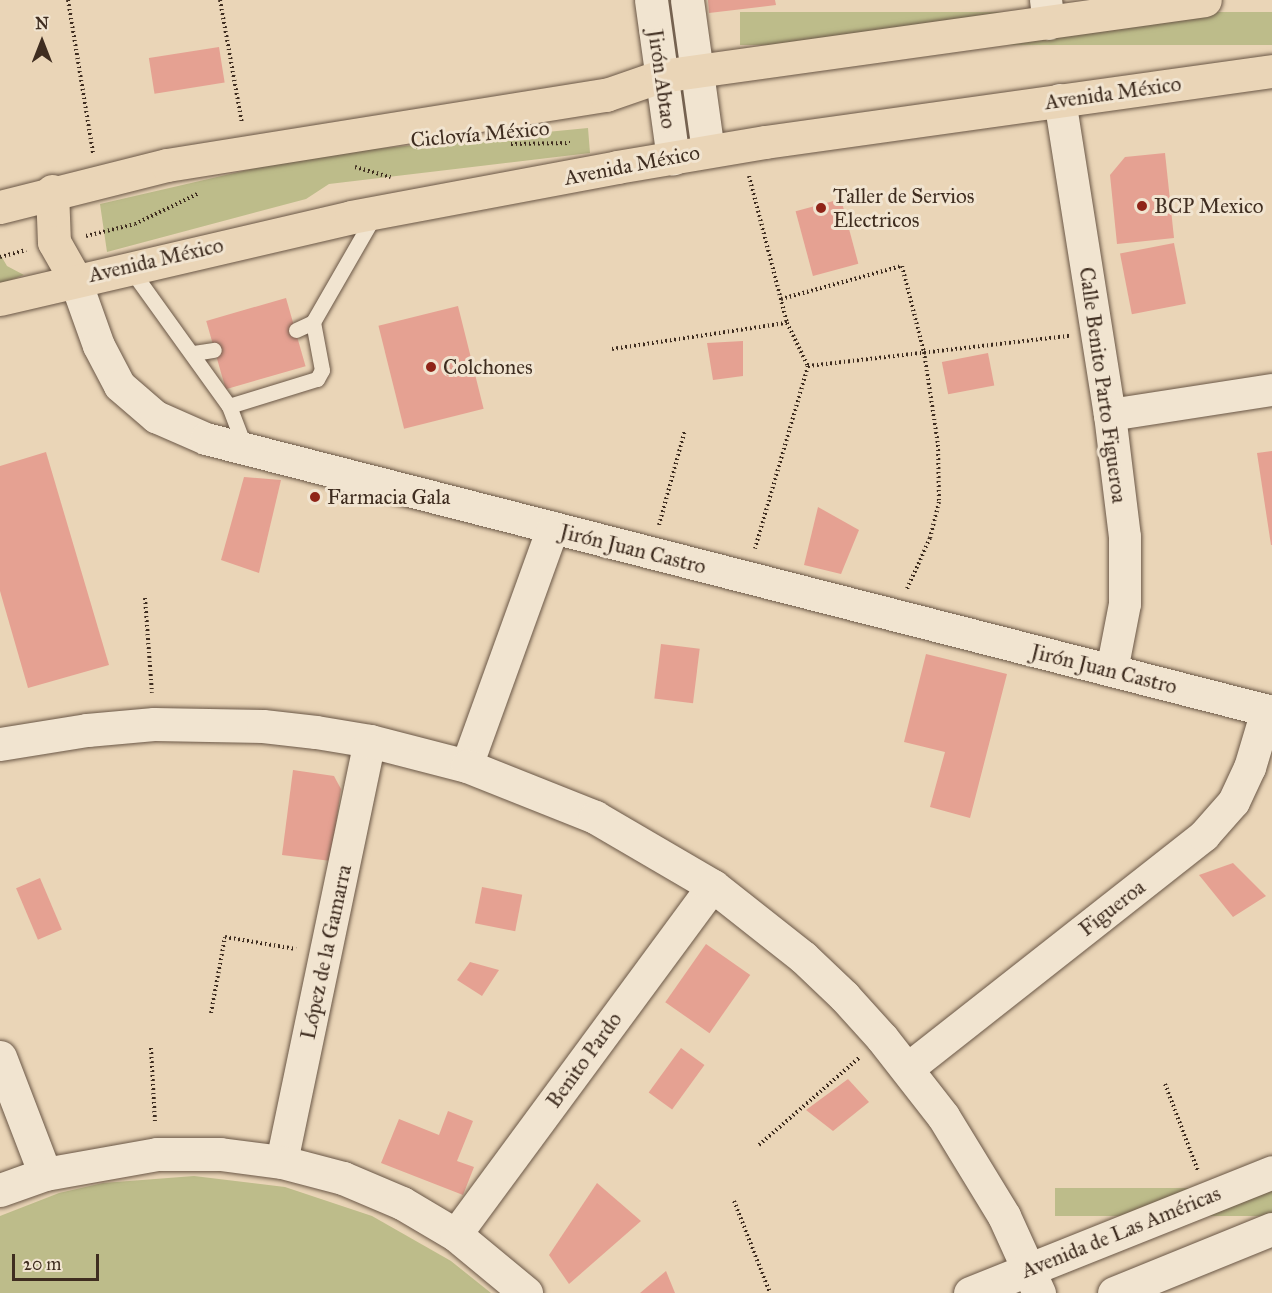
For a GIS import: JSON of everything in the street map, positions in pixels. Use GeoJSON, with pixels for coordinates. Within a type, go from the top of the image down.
{"type":"FeatureCollection","features":[{"type":"Feature","properties":{"kind":"main road"},"geometry":{"type":"LineString","coordinates":[[0,207],[98,180],[246,151],[606,95],[661,76],[1047,12],[1205,0]]}},
{"type":"Feature","properties":{"kind":"main road","name":"Avenida México"},"geometry":{"type":"LineString","coordinates":[[0,298],[128,266],[376,213],[741,145],[1272,71]]}},
{"type":"Feature","properties":{"kind":"main road"},"geometry":{"type":"LineString","coordinates":[[52,191],[54,242],[75,279]]}},
{"type":"Feature","properties":{"kind":"street","name":"Jirón Abtao"},"geometry":{"type":"LineString","coordinates":[[651,0],[673,158]]}},
{"type":"Feature","properties":{"kind":"street","name":"Jirón Abtao"},"geometry":{"type":"LineString","coordinates":[[687,0],[708,151]]}},
{"type":"Feature","properties":{"kind":"street","name":"Calle Benito Parto Figueroa"},"geometry":{"type":"LineString","coordinates":[[1060,100],[1110,415],[1125,537],[1125,604],[1112,671]]}},
{"type":"Feature","properties":{"kind":"street","name":"Jirón Juan Castro"},"geometry":{"type":"LineString","coordinates":[[75,279],[99,346],[120,386],[156,417],[206,439],[1270,711]]}},
{"type":"Feature","properties":{"kind":"street"},"geometry":{"type":"LineString","coordinates":[[1110,415],[1272,390]]}},
{"type":"Feature","properties":{"kind":"street"},"geometry":{"type":"LineString","coordinates":[[467,766],[553,528]]}},
{"type":"Feature","properties":{"kind":"street","name":"Figueroa"},"geometry":{"type":"LineString","coordinates":[[908,1069],[1204,836],[1234,802],[1250,768],[1270,711]]}},
{"type":"Feature","properties":{"kind":"street"},"geometry":{"type":"LineString","coordinates":[[0,744],[87,730],[154,724],[262,726],[370,741],[467,766],[595,817],[713,886],[802,957],[882,1038],[908,1069],[975,1165],[1034,1281]]}},
{"type":"Feature","properties":{"kind":"street","name":"López de la Gamarra"},"geometry":{"type":"LineString","coordinates":[[282,1162],[370,741]]}},
{"type":"Feature","properties":{"kind":"street","name":"Benito Pardo"},"geometry":{"type":"LineString","coordinates":[[456,1234],[713,886]]}},
{"type":"Feature","properties":{"kind":"street"},"geometry":{"type":"LineString","coordinates":[[0,1057],[45,1174]]}},
{"type":"Feature","properties":{"kind":"street"},"geometry":{"type":"LineString","coordinates":[[0,1190],[45,1174],[157,1154],[220,1154],[282,1162],[343,1178],[402,1203],[456,1234],[526,1293]]}},
{"type":"Feature","properties":{"kind":"street","name":"Avenida de Las Américas"},"geometry":{"type":"LineString","coordinates":[[970,1293],[1034,1281],[1208,1197],[1272,1172]]}},
{"type":"Feature","properties":{"kind":"street"},"geometry":{"type":"LineString","coordinates":[[1114,1293],[1272,1229]]}},
{"type":"Feature","properties":{"kind":"lane"},"geometry":{"type":"LineString","coordinates":[[296,330],[313,322],[376,213]]}},
{"type":"Feature","properties":{"kind":"lane"},"geometry":{"type":"LineString","coordinates":[[128,266],[194,352],[228,406],[244,447]]}},
{"type":"Feature","properties":{"kind":"lane"},"geometry":{"type":"LineString","coordinates":[[228,406],[317,379],[322,370],[313,322]]}},
{"type":"Feature","properties":{"kind":"lane"},"geometry":{"type":"LineString","coordinates":[[194,352],[214,350]]}},
{"type":"Feature","properties":{"kind":"path"},"geometry":{"type":"LineString","coordinates":[[69,0],[98,180]]}},
{"type":"Feature","properties":{"kind":"path"},"geometry":{"type":"LineString","coordinates":[[220,0],[246,151]]}},
{"type":"Feature","properties":{"kind":"path","name":"Ciclovía México"},"geometry":{"type":"LineString","coordinates":[[508,144],[578,143]]}},
{"type":"Feature","properties":{"kind":"path"},"geometry":{"type":"LineString","coordinates":[[741,145],[787,323],[808,366],[746,578]]}},
{"type":"Feature","properties":{"kind":"path","name":"Ciclovía México"},"geometry":{"type":"LineString","coordinates":[[364,161],[346,165],[399,178]]}},
{"type":"Feature","properties":{"kind":"path"},"geometry":{"type":"LineString","coordinates":[[0,257],[54,242],[126,228],[207,191]]}},
{"type":"Feature","properties":{"kind":"path"},"geometry":{"type":"LineString","coordinates":[[781,299],[902,266],[924,352],[938,445],[939,502],[930,538],[895,615]]}},
{"type":"Feature","properties":{"kind":"path"},"geometry":{"type":"LineString","coordinates":[[612,349],[787,323]]}},
{"type":"Feature","properties":{"kind":"path"},"geometry":{"type":"LineString","coordinates":[[808,366],[1097,333]]}},
{"type":"Feature","properties":{"kind":"path"},"geometry":{"type":"LineString","coordinates":[[652,554],[684,430]]}},
{"type":"Feature","properties":{"kind":"path"},"geometry":{"type":"LineString","coordinates":[[146,598],[154,724]]}},
{"type":"Feature","properties":{"kind":"path"},"geometry":{"type":"LineString","coordinates":[[211,1013],[225,937],[326,954]]}},
{"type":"Feature","properties":{"kind":"path"},"geometry":{"type":"LineString","coordinates":[[759,1145],[882,1038]]}},
{"type":"Feature","properties":{"kind":"path"},"geometry":{"type":"LineString","coordinates":[[151,1048],[157,1154]]}},
{"type":"Feature","properties":{"kind":"path"},"geometry":{"type":"LineString","coordinates":[[1166,1084],[1208,1197]]}},
{"type":"Feature","properties":{"kind":"path"},"geometry":{"type":"LineString","coordinates":[[734,1200],[770,1293]]}},
{"type":"Feature","properties":{"kind":"shaded area"},"geometry":{"type":"Polygon","coordinates":[[[740,12],[1272,12],[1272,45],[740,45],[740,12]]]}},
{"type":"Feature","properties":{"kind":"shaded area"},"geometry":{"type":"Polygon","coordinates":[[[588,128],[590,153],[329,184],[306,199],[107,252],[100,204],[312,155],[588,128]]]}},
{"type":"Feature","properties":{"kind":"shaded area"},"geometry":{"type":"Polygon","coordinates":[[[0,254],[7,266],[24,275],[0,284],[0,254]]]}},
{"type":"Feature","properties":{"kind":"shaded area"},"geometry":{"type":"Polygon","coordinates":[[[194,1176],[285,1187],[372,1216],[451,1261],[491,1293],[0,1293],[0,1216],[59,1193],[103,1183],[194,1176]]]}},
{"type":"Feature","properties":{"kind":"shaded area"},"geometry":{"type":"Polygon","coordinates":[[[1055,1188],[1272,1188],[1272,1216],[1055,1216],[1055,1188]]]}},
{"type":"Feature","properties":{"kind":"building"},"geometry":{"type":"Polygon","coordinates":[[[708,0],[775,0],[776,5],[709,13],[708,0]]]}},
{"type":"Feature","properties":{"kind":"building"},"geometry":{"type":"Polygon","coordinates":[[[219,47],[225,83],[155,94],[149,58],[219,47]]]}},
{"type":"Feature","properties":{"kind":"building","name":"BCP Mexico"},"geometry":{"type":"Polygon","coordinates":[[[1165,153],[1174,238],[1117,244],[1110,175],[1125,157],[1165,153]]]}},
{"type":"Feature","properties":{"kind":"building"},"geometry":{"type":"Polygon","coordinates":[[[841,199],[858,264],[813,276],[796,211],[841,199]]]}},
{"type":"Feature","properties":{"kind":"building"},"geometry":{"type":"Polygon","coordinates":[[[1174,243],[1186,304],[1132,314],[1120,253],[1174,243]]]}},
{"type":"Feature","properties":{"kind":"building"},"geometry":{"type":"Polygon","coordinates":[[[286,298],[306,366],[226,389],[206,321],[286,298]]]}},
{"type":"Feature","properties":{"kind":"building","name":"Colchones"},"geometry":{"type":"Polygon","coordinates":[[[458,306],[484,409],[404,429],[378,326],[458,306]]]}},
{"type":"Feature","properties":{"kind":"building"},"geometry":{"type":"Polygon","coordinates":[[[743,341],[743,376],[713,380],[707,343],[743,341]]]}},
{"type":"Feature","properties":{"kind":"building"},"geometry":{"type":"Polygon","coordinates":[[[988,353],[994,385],[948,394],[942,362],[988,353]]]}},
{"type":"Feature","properties":{"kind":"building"},"geometry":{"type":"Polygon","coordinates":[[[1272,451],[1272,545],[1271,545],[1257,453],[1272,451]]]}},
{"type":"Feature","properties":{"kind":"building"},"geometry":{"type":"Polygon","coordinates":[[[46,452],[109,665],[28,688],[0,591],[0,466],[46,452]]]}},
{"type":"Feature","properties":{"kind":"building"},"geometry":{"type":"Polygon","coordinates":[[[244,477],[281,480],[259,573],[221,560],[244,477]]]}},
{"type":"Feature","properties":{"kind":"building"},"geometry":{"type":"Polygon","coordinates":[[[818,507],[859,530],[841,574],[804,565],[818,507]]]}},
{"type":"Feature","properties":{"kind":"building"},"geometry":{"type":"Polygon","coordinates":[[[661,644],[700,649],[693,703],[654,699],[661,644]]]}},
{"type":"Feature","properties":{"kind":"building"},"geometry":{"type":"Polygon","coordinates":[[[926,654],[1007,674],[970,818],[930,807],[945,752],[904,742],[926,654]]]}},
{"type":"Feature","properties":{"kind":"building"},"geometry":{"type":"Polygon","coordinates":[[[293,770],[334,776],[341,789],[331,861],[282,855],[293,770]]]}},
{"type":"Feature","properties":{"kind":"building"},"geometry":{"type":"Polygon","coordinates":[[[1233,863],[1266,896],[1233,917],[1199,875],[1233,863]]]}},
{"type":"Feature","properties":{"kind":"building"},"geometry":{"type":"Polygon","coordinates":[[[40,878],[62,930],[38,940],[16,888],[40,878]]]}},
{"type":"Feature","properties":{"kind":"building"},"geometry":{"type":"Polygon","coordinates":[[[482,887],[522,895],[515,931],[475,923],[482,887]]]}},
{"type":"Feature","properties":{"kind":"building"},"geometry":{"type":"Polygon","coordinates":[[[706,944],[750,975],[710,1033],[665,1002],[706,944]]]}},
{"type":"Feature","properties":{"kind":"building"},"geometry":{"type":"Polygon","coordinates":[[[470,962],[499,970],[482,996],[457,980],[470,962]]]}},
{"type":"Feature","properties":{"kind":"building"},"geometry":{"type":"Polygon","coordinates":[[[681,1048],[704,1065],[672,1110],[649,1092],[681,1048]]]}},
{"type":"Feature","properties":{"kind":"building"},"geometry":{"type":"Polygon","coordinates":[[[848,1079],[869,1102],[833,1131],[806,1110],[848,1079]]]}},
{"type":"Feature","properties":{"kind":"building"},"geometry":{"type":"Polygon","coordinates":[[[448,1111],[473,1121],[457,1161],[474,1167],[463,1195],[381,1163],[399,1119],[439,1135],[448,1111]]]}},
{"type":"Feature","properties":{"kind":"building"},"geometry":{"type":"Polygon","coordinates":[[[597,1183],[641,1221],[569,1284],[549,1255],[597,1183]]]}},
{"type":"Feature","properties":{"kind":"building"},"geometry":{"type":"Polygon","coordinates":[[[666,1271],[675,1293],[640,1293],[666,1271]]]}},
{"type":"Feature","properties":{"kind":"place","name":"BCP Mexico"},"geometry":{"type":"Point","coordinates":[1142,206]}},
{"type":"Feature","properties":{"kind":"place","name":"Taller de Servios Electricos"},"geometry":{"type":"Point","coordinates":[821,208]}},
{"type":"Feature","properties":{"kind":"place","name":"Colchones"},"geometry":{"type":"Point","coordinates":[431,367]}},
{"type":"Feature","properties":{"kind":"place","name":"Farmacia Gala"},"geometry":{"type":"Point","coordinates":[315,497]}}]}
